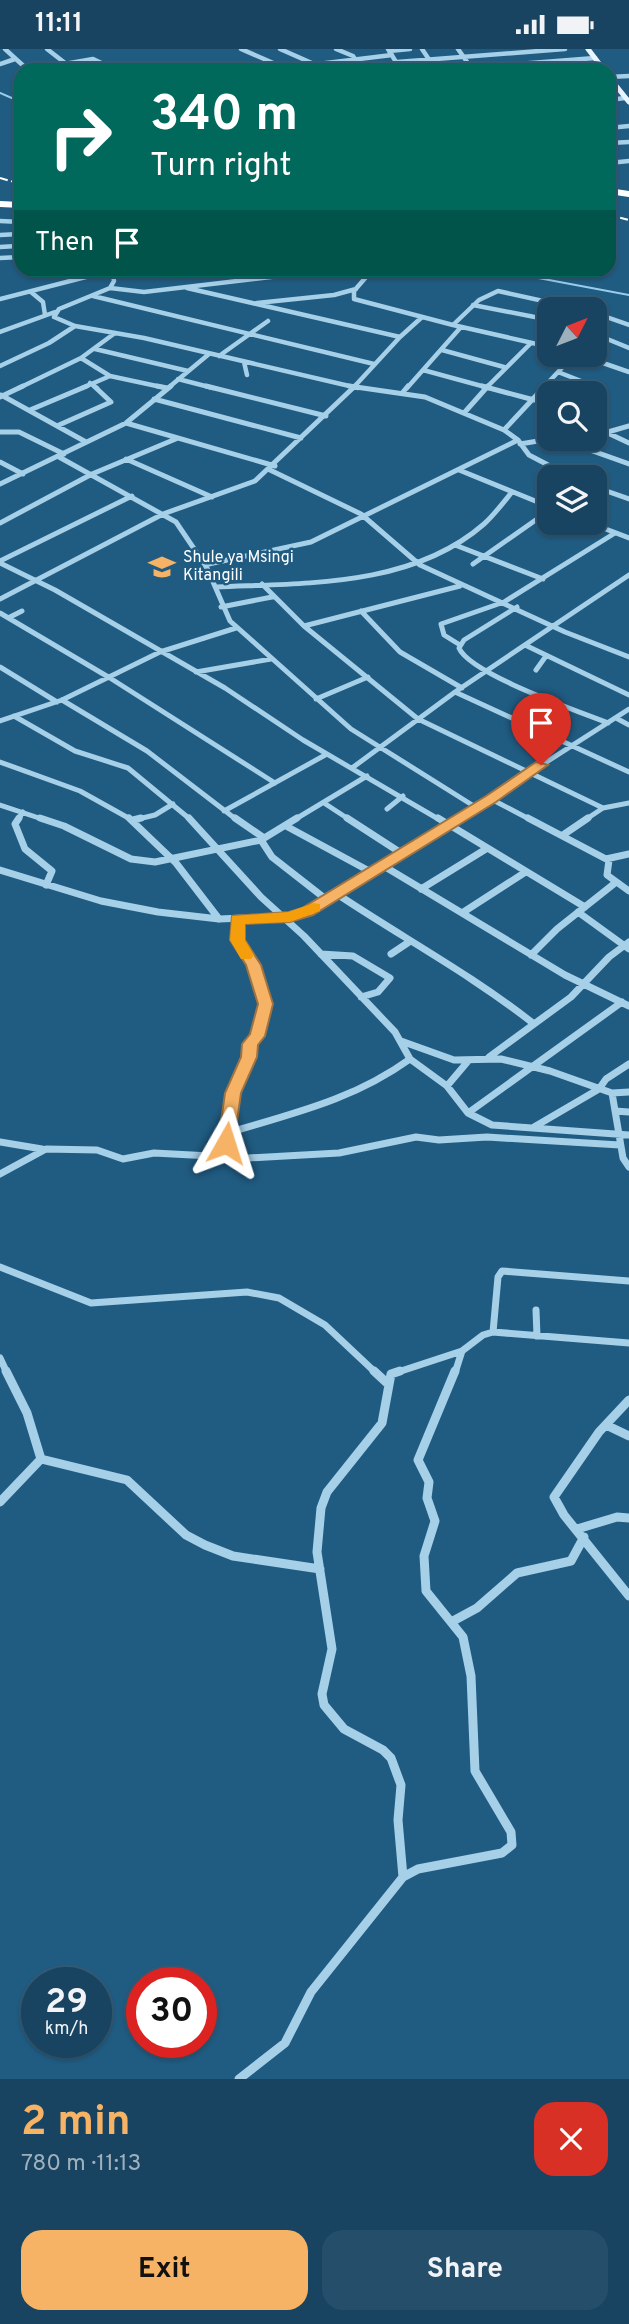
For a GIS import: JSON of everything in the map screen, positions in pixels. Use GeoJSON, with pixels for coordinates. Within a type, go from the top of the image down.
{"type":"FeatureCollection","features":[{"type":"Feature","properties":{"kind":"main road"},"geometry":{"type":"LineString","coordinates":[[588,49],[599,63]]}},
{"type":"Feature","properties":{"kind":"main road"},"geometry":{"type":"LineString","coordinates":[[616,86],[627,100]]}},
{"type":"Feature","properties":{"kind":"street"},"geometry":{"type":"LineString","coordinates":[[5,49],[20,63]]}},
{"type":"Feature","properties":{"kind":"street"},"geometry":{"type":"LineString","coordinates":[[47,49],[65,63]]}},
{"type":"Feature","properties":{"kind":"street"},"geometry":{"type":"LineString","coordinates":[[241,49],[276,63]]}},
{"type":"Feature","properties":{"kind":"street"},"geometry":{"type":"LineString","coordinates":[[280,49],[310,63]]}},
{"type":"Feature","properties":{"kind":"street"},"geometry":{"type":"LineString","coordinates":[[336,49],[353,56],[358,63]]}},
{"type":"Feature","properties":{"kind":"street"},"geometry":{"type":"LineString","coordinates":[[354,49],[369,55]]}},
{"type":"Feature","properties":{"kind":"street"},"geometry":{"type":"LineString","coordinates":[[337,63],[353,56],[410,49]]}},
{"type":"Feature","properties":{"kind":"street"},"geometry":{"type":"LineString","coordinates":[[422,49],[432,63]]}},
{"type":"Feature","properties":{"kind":"street"},"geometry":{"type":"LineString","coordinates":[[458,49],[467,63]]}},
{"type":"Feature","properties":{"kind":"street"},"geometry":{"type":"LineString","coordinates":[[555,49],[564,61]]}},
{"type":"Feature","properties":{"kind":"street"},"geometry":{"type":"LineString","coordinates":[[390,52],[397,62],[493,51],[565,49]]}},
{"type":"Feature","properties":{"kind":"street"},"geometry":{"type":"LineString","coordinates":[[523,50],[533,63],[595,58]]}},
{"type":"Feature","properties":{"kind":"street"},"geometry":{"type":"LineString","coordinates":[[0,64],[15,59]]}},
{"type":"Feature","properties":{"kind":"street"},"geometry":{"type":"LineString","coordinates":[[73,63],[95,60],[101,63]]}},
{"type":"Feature","properties":{"kind":"street"},"geometry":{"type":"LineString","coordinates":[[288,63],[306,61]]}},
{"type":"Feature","properties":{"kind":"street"},"geometry":{"type":"LineString","coordinates":[[616,128],[628,142]]}},
{"type":"Feature","properties":{"kind":"street"},"geometry":{"type":"LineString","coordinates":[[0,235],[0,247]]}},
{"type":"Feature","properties":{"kind":"street"},"geometry":{"type":"LineString","coordinates":[[0,299],[87,277]]}},
{"type":"Feature","properties":{"kind":"street"},"geometry":{"type":"LineString","coordinates":[[110,288],[114,277]]}},
{"type":"Feature","properties":{"kind":"street"},"geometry":{"type":"LineString","coordinates":[[0,332],[110,288],[137,292],[275,277]]}},
{"type":"Feature","properties":{"kind":"street"},"geometry":{"type":"LineString","coordinates":[[358,302],[353,297],[356,288],[366,277]]}},
{"type":"Feature","properties":{"kind":"street"},"geometry":{"type":"LineString","coordinates":[[187,288],[400,337]]}},
{"type":"Feature","properties":{"kind":"street"},"geometry":{"type":"LineString","coordinates":[[248,304],[329,295],[356,288]]}},
{"type":"Feature","properties":{"kind":"street"},"geometry":{"type":"LineString","coordinates":[[453,324],[486,294],[498,291],[537,300]]}},
{"type":"Feature","properties":{"kind":"street"},"geometry":{"type":"LineString","coordinates":[[31,292],[43,302],[45,315]]}},
{"type":"Feature","properties":{"kind":"street"},"geometry":{"type":"LineString","coordinates":[[329,295],[537,345]]}},
{"type":"Feature","properties":{"kind":"street"},"geometry":{"type":"LineString","coordinates":[[93,296],[374,364]]}},
{"type":"Feature","properties":{"kind":"street"},"geometry":{"type":"LineString","coordinates":[[473,305],[537,317]]}},
{"type":"Feature","properties":{"kind":"street"},"geometry":{"type":"LineString","coordinates":[[55,312],[53,316],[57,320],[75,326],[353,387],[425,397],[505,430],[529,455],[548,465]]}},
{"type":"Feature","properties":{"kind":"street"},"geometry":{"type":"LineString","coordinates":[[607,317],[629,325]]}},
{"type":"Feature","properties":{"kind":"street"},"geometry":{"type":"LineString","coordinates":[[0,599],[163,514],[249,484],[272,468],[326,416],[400,337],[421,319]]}},
{"type":"Feature","properties":{"kind":"street"},"geometry":{"type":"LineString","coordinates":[[219,356],[246,334],[268,321]]}},
{"type":"Feature","properties":{"kind":"street"},"geometry":{"type":"LineString","coordinates":[[0,366],[49,343],[75,326]]}},
{"type":"Feature","properties":{"kind":"street"},"geometry":{"type":"LineString","coordinates":[[403,392],[461,327]]}},
{"type":"Feature","properties":{"kind":"street"},"geometry":{"type":"LineString","coordinates":[[1,396],[81,358],[115,333]]}},
{"type":"Feature","properties":{"kind":"street"},"geometry":{"type":"LineString","coordinates":[[607,339],[629,348]]}},
{"type":"Feature","properties":{"kind":"street"},"geometry":{"type":"LineString","coordinates":[[464,413],[503,367],[530,344]]}},
{"type":"Feature","properties":{"kind":"street"},"geometry":{"type":"LineString","coordinates":[[95,349],[188,371]]}},
{"type":"Feature","properties":{"kind":"street"},"geometry":{"type":"LineString","coordinates":[[442,350],[503,367]]}},
{"type":"Feature","properties":{"kind":"street"},"geometry":{"type":"LineString","coordinates":[[0,484],[126,423],[209,354]]}},
{"type":"Feature","properties":{"kind":"street"},"geometry":{"type":"LineString","coordinates":[[81,358],[110,376],[167,388]]}},
{"type":"Feature","properties":{"kind":"street"},"geometry":{"type":"LineString","coordinates":[[244,362],[247,375]]}},
{"type":"Feature","properties":{"kind":"street"},"geometry":{"type":"LineString","coordinates":[[607,364],[629,372]]}},
{"type":"Feature","properties":{"kind":"street"},"geometry":{"type":"LineString","coordinates":[[505,430],[563,367]]}},
{"type":"Feature","properties":{"kind":"street"},"geometry":{"type":"LineString","coordinates":[[424,370],[534,400]]}},
{"type":"Feature","properties":{"kind":"street"},"geometry":{"type":"LineString","coordinates":[[558,372],[582,381]]}},
{"type":"Feature","properties":{"kind":"street"},"geometry":{"type":"LineString","coordinates":[[30,410],[110,376]]}},
{"type":"Feature","properties":{"kind":"street"},"geometry":{"type":"LineString","coordinates":[[178,379],[326,416]]}},
{"type":"Feature","properties":{"kind":"street"},"geometry":{"type":"LineString","coordinates":[[59,425],[111,402],[108,396],[90,383]]}},
{"type":"Feature","properties":{"kind":"street"},"geometry":{"type":"LineString","coordinates":[[1,396],[59,425],[86,442]]}},
{"type":"Feature","properties":{"kind":"street"},"geometry":{"type":"LineString","coordinates":[[154,399],[301,438]]}},
{"type":"Feature","properties":{"kind":"street"},"geometry":{"type":"LineString","coordinates":[[126,423],[272,468],[367,518],[393,544],[420,565],[460,585],[517,607],[553,626],[629,656]]}},
{"type":"Feature","properties":{"kind":"street"},"geometry":{"type":"LineString","coordinates":[[607,433],[629,426]]}},
{"type":"Feature","properties":{"kind":"street"},"geometry":{"type":"LineString","coordinates":[[0,432],[19,432],[163,514],[186,533],[217,587],[221,607],[236,628],[351,729],[477,808]]}},
{"type":"Feature","properties":{"kind":"street"},"geometry":{"type":"LineString","coordinates":[[607,433],[629,443]]}},
{"type":"Feature","properties":{"kind":"street"},"geometry":{"type":"LineString","coordinates":[[0,523],[92,474],[178,438]]}},
{"type":"Feature","properties":{"kind":"street"},"geometry":{"type":"LineString","coordinates":[[204,565],[311,541],[367,518],[458,470],[519,442],[537,440]]}},
{"type":"Feature","properties":{"kind":"street"},"geometry":{"type":"LineString","coordinates":[[593,451],[629,464]]}},
{"type":"Feature","properties":{"kind":"street"},"geometry":{"type":"LineString","coordinates":[[126,459],[212,497]]}},
{"type":"Feature","properties":{"kind":"street"},"geometry":{"type":"LineString","coordinates":[[0,462],[23,474]]}},
{"type":"Feature","properties":{"kind":"street"},"geometry":{"type":"LineString","coordinates":[[458,470],[537,503]]}},
{"type":"Feature","properties":{"kind":"street"},"geometry":{"type":"LineString","coordinates":[[607,491],[629,499]]}},
{"type":"Feature","properties":{"kind":"street"},"geometry":{"type":"LineString","coordinates":[[217,587],[348,579],[420,565],[477,531],[512,492]]}},
{"type":"Feature","properties":{"kind":"street"},"geometry":{"type":"LineString","coordinates":[[0,562],[132,496]]}},
{"type":"Feature","properties":{"kind":"street"},"geometry":{"type":"LineString","coordinates":[[473,564],[537,518]]}},
{"type":"Feature","properties":{"kind":"street"},"geometry":{"type":"LineString","coordinates":[[607,530],[629,538]]}},
{"type":"Feature","properties":{"kind":"street"},"geometry":{"type":"LineString","coordinates":[[608,723],[486,672],[462,655],[460,645],[444,635],[440,624],[504,602],[615,533]]}},
{"type":"Feature","properties":{"kind":"street"},"geometry":{"type":"LineString","coordinates":[[455,545],[543,579]]}},
{"type":"Feature","properties":{"kind":"street"},"geometry":{"type":"LineString","coordinates":[[0,562],[242,698],[327,754],[403,796],[524,873],[585,907]]}},
{"type":"Feature","properties":{"kind":"street"},"geometry":{"type":"LineString","coordinates":[[352,768],[458,690],[629,575]]}},
{"type":"Feature","properties":{"kind":"street"},"geometry":{"type":"LineString","coordinates":[[262,585],[303,626],[418,719],[603,808]]}},
{"type":"Feature","properties":{"kind":"street"},"geometry":{"type":"LineString","coordinates":[[303,626],[460,585]]}},
{"type":"Feature","properties":{"kind":"street"},"geometry":{"type":"LineString","coordinates":[[221,607],[272,597]]}},
{"type":"Feature","properties":{"kind":"street"},"geometry":{"type":"LineString","coordinates":[[460,645],[471,635],[517,607]]}},
{"type":"Feature","properties":{"kind":"street"},"geometry":{"type":"LineString","coordinates":[[8,618],[22,611]]}},
{"type":"Feature","properties":{"kind":"street"},"geometry":{"type":"LineString","coordinates":[[361,611],[400,652],[458,690],[629,772]]}},
{"type":"Feature","properties":{"kind":"street"},"geometry":{"type":"LineString","coordinates":[[0,613],[110,678],[275,783]]}},
{"type":"Feature","properties":{"kind":"street"},"geometry":{"type":"LineString","coordinates":[[0,721],[59,701],[160,652],[236,628]]}},
{"type":"Feature","properties":{"kind":"street"},"geometry":{"type":"LineString","coordinates":[[525,645],[629,695]]}},
{"type":"Feature","properties":{"kind":"street"},"geometry":{"type":"LineString","coordinates":[[536,670],[546,656]]}},
{"type":"Feature","properties":{"kind":"street"},"geometry":{"type":"LineString","coordinates":[[195,673],[271,659]]}},
{"type":"Feature","properties":{"kind":"street"},"geometry":{"type":"LineString","coordinates":[[0,667],[147,751],[262,839],[272,857],[327,900]]}},
{"type":"Feature","properties":{"kind":"street"},"geometry":{"type":"LineString","coordinates":[[316,699],[368,677]]}},
{"type":"Feature","properties":{"kind":"street"},"geometry":{"type":"LineString","coordinates":[[0,870],[115,905],[219,919],[283,918],[302,914],[477,808],[629,709]]}},
{"type":"Feature","properties":{"kind":"street"},"geometry":{"type":"LineString","coordinates":[[13,716],[75,751],[128,768],[173,804],[209,836],[283,918],[361,997],[401,1041],[410,1059],[447,1086],[468,1113],[492,1125],[629,1135]]}},
{"type":"Feature","properties":{"kind":"street"},"geometry":{"type":"LineString","coordinates":[[616,718],[629,725]]}},
{"type":"Feature","properties":{"kind":"street"},"geometry":{"type":"LineString","coordinates":[[224,811],[327,754]]}},
{"type":"Feature","properties":{"kind":"street"},"geometry":{"type":"LineString","coordinates":[[0,762],[113,807],[132,820],[172,859],[219,919]]}},
{"type":"Feature","properties":{"kind":"street"},"geometry":{"type":"LineString","coordinates":[[0,804],[64,826],[131,859],[146,862],[219,850],[262,839],[367,776]]}},
{"type":"Feature","properties":{"kind":"street"},"geometry":{"type":"LineString","coordinates":[[387,809],[403,796]]}},
{"type":"Feature","properties":{"kind":"street"},"geometry":{"type":"LineString","coordinates":[[491,799],[610,860],[629,854]]}},
{"type":"Feature","properties":{"kind":"street"},"geometry":{"type":"LineString","coordinates":[[324,803],[401,853]]}},
{"type":"Feature","properties":{"kind":"street"},"geometry":{"type":"LineString","coordinates":[[563,835],[603,808],[629,803]]}},
{"type":"Feature","properties":{"kind":"street"},"geometry":{"type":"LineString","coordinates":[[132,820],[155,815],[173,804]]}},
{"type":"Feature","properties":{"kind":"street"},"geometry":{"type":"LineString","coordinates":[[23,812],[15,824],[25,849],[52,871],[46,885]]}},
{"type":"Feature","properties":{"kind":"street"},"geometry":{"type":"LineString","coordinates":[[286,826],[371,872]]}},
{"type":"Feature","properties":{"kind":"street"},"geometry":{"type":"LineString","coordinates":[[421,889],[486,849]]}},
{"type":"Feature","properties":{"kind":"street"},"geometry":{"type":"LineString","coordinates":[[610,860],[606,872],[615,883],[629,891]]}},
{"type":"Feature","properties":{"kind":"street"},"geometry":{"type":"LineString","coordinates":[[382,865],[531,955],[626,1004]]}},
{"type":"Feature","properties":{"kind":"street"},"geometry":{"type":"LineString","coordinates":[[462,913],[524,873]]}},
{"type":"Feature","properties":{"kind":"street"},"geometry":{"type":"LineString","coordinates":[[531,955],[615,883]]}},
{"type":"Feature","properties":{"kind":"street"},"geometry":{"type":"LineString","coordinates":[[337,894],[409,942],[490,989],[534,1024]]}},
{"type":"Feature","properties":{"kind":"street"},"geometry":{"type":"LineString","coordinates":[[489,1057],[585,985],[627,945],[578,912]]}},
{"type":"Feature","properties":{"kind":"street"},"geometry":{"type":"LineString","coordinates":[[220,1157],[228,1133],[233,1093],[249,1057],[250,1044],[257,1036],[265,1004],[253,965],[238,940],[238,919]]}},
{"type":"Feature","properties":{"kind":"street"},"geometry":{"type":"LineString","coordinates":[[391,954],[409,942]]}},
{"type":"Feature","properties":{"kind":"street"},"geometry":{"type":"LineString","coordinates":[[321,954],[353,956],[389,977],[390,981],[382,989],[361,997]]}},
{"type":"Feature","properties":{"kind":"street"},"geometry":{"type":"LineString","coordinates":[[468,1113],[532,1066],[626,1004]]}},
{"type":"Feature","properties":{"kind":"street"},"geometry":{"type":"LineString","coordinates":[[401,1041],[454,1060],[489,1057],[532,1066],[612,1093],[629,1092]]}},
{"type":"Feature","properties":{"kind":"street"},"geometry":{"type":"LineString","coordinates":[[228,1133],[338,1100],[378,1081],[410,1059]]}},
{"type":"Feature","properties":{"kind":"street"},"geometry":{"type":"LineString","coordinates":[[447,1086],[469,1060]]}},
{"type":"Feature","properties":{"kind":"street"},"geometry":{"type":"LineString","coordinates":[[534,1128],[599,1089],[606,1079],[629,1064]]}},
{"type":"Feature","properties":{"kind":"street"},"geometry":{"type":"LineString","coordinates":[[612,1093],[617,1134],[629,1167]]}},
{"type":"Feature","properties":{"kind":"street"},"geometry":{"type":"LineString","coordinates":[[614,1111],[629,1112]]}},
{"type":"Feature","properties":{"kind":"street"},"geometry":{"type":"LineString","coordinates":[[0,1142],[46,1149],[97,1150],[123,1159],[154,1153],[220,1157],[339,1153],[416,1137],[434,1140],[487,1137],[620,1145]]}},
{"type":"Feature","properties":{"kind":"street"},"geometry":{"type":"LineString","coordinates":[[0,1174],[34,1153],[46,1149]]}},
{"type":"Feature","properties":{"kind":"street"},"geometry":{"type":"LineString","coordinates":[[0,1267],[91,1303],[247,1292],[279,1298],[325,1325],[388,1384]]}},
{"type":"Feature","properties":{"kind":"street"},"geometry":{"type":"LineString","coordinates":[[493,1332],[499,1299],[498,1277],[502,1271],[629,1280]]}},
{"type":"Feature","properties":{"kind":"street"},"geometry":{"type":"LineString","coordinates":[[536,1310],[537,1336]]}},
{"type":"Feature","properties":{"kind":"street"},"geometry":{"type":"LineString","coordinates":[[403,1877],[398,1819],[401,1784],[391,1758],[383,1750],[344,1729],[324,1705],[322,1694],[332,1649],[317,1552],[327,1492],[382,1423],[388,1377],[395,1371],[462,1351],[483,1335],[493,1332],[629,1343]]}},
{"type":"Feature","properties":{"kind":"street"},"geometry":{"type":"LineString","coordinates":[[239,2079],[285,2043],[311,1992],[403,1877],[418,1869],[502,1853],[509,1850],[513,1841],[504,1818],[475,1771],[471,1676],[463,1637],[426,1591],[424,1556],[435,1521],[427,1498],[429,1482],[418,1460],[451,1384],[462,1351]]}},
{"type":"Feature","properties":{"kind":"street"},"geometry":{"type":"LineString","coordinates":[[0,1358],[27,1413],[41,1459]]}},
{"type":"Feature","properties":{"kind":"street"},"geometry":{"type":"LineString","coordinates":[[628,1401],[606,1425],[555,1493],[555,1502],[629,1596]]}},
{"type":"Feature","properties":{"kind":"street"},"geometry":{"type":"LineString","coordinates":[[606,1425],[629,1437]]}},
{"type":"Feature","properties":{"kind":"street"},"geometry":{"type":"LineString","coordinates":[[41,1459],[127,1480],[186,1535],[205,1545],[233,1556],[320,1569]]}},
{"type":"Feature","properties":{"kind":"street"},"geometry":{"type":"LineString","coordinates":[[0,1502],[41,1459]]}},
{"type":"Feature","properties":{"kind":"street"},"geometry":{"type":"LineString","coordinates":[[576,1529],[617,1517],[629,1518]]}},
{"type":"Feature","properties":{"kind":"street"},"geometry":{"type":"LineString","coordinates":[[453,1622],[477,1608],[517,1573],[571,1561],[584,1537]]}},
{"type":"Feature","properties":{"kind":"waterway"},"geometry":{"type":"LineString","coordinates":[[0,93],[14,99]]}},
{"type":"Feature","properties":{"kind":"waterway"},"geometry":{"type":"LineString","coordinates":[[533,277],[629,295]]}},
{"type":"Feature","properties":{"kind":"railway"},"geometry":{"type":"LineString","coordinates":[[0,178],[14,182]]}},
{"type":"Feature","properties":{"kind":"railway"},"geometry":{"type":"LineString","coordinates":[[616,217],[629,220]]}},
{"type":"Feature","properties":{"kind":"slow traffic"},"geometry":{"type":"LineString","coordinates":[[246,955],[238,940],[238,919],[290,917],[314,907]]}},
{"type":"Feature","properties":{"kind":"place","name":"Shule ya Msingi Kitangili"},"geometry":{"type":"Point","coordinates":[162,567]}},
{"type":"Feature","properties":{"kind":"route"},"geometry":{"type":"LineString","coordinates":[[226,1143],[233,1093],[249,1057],[250,1044],[257,1036],[265,1004],[253,965],[238,940],[238,919],[290,917],[307,911],[491,799],[541,765]]}}]}
